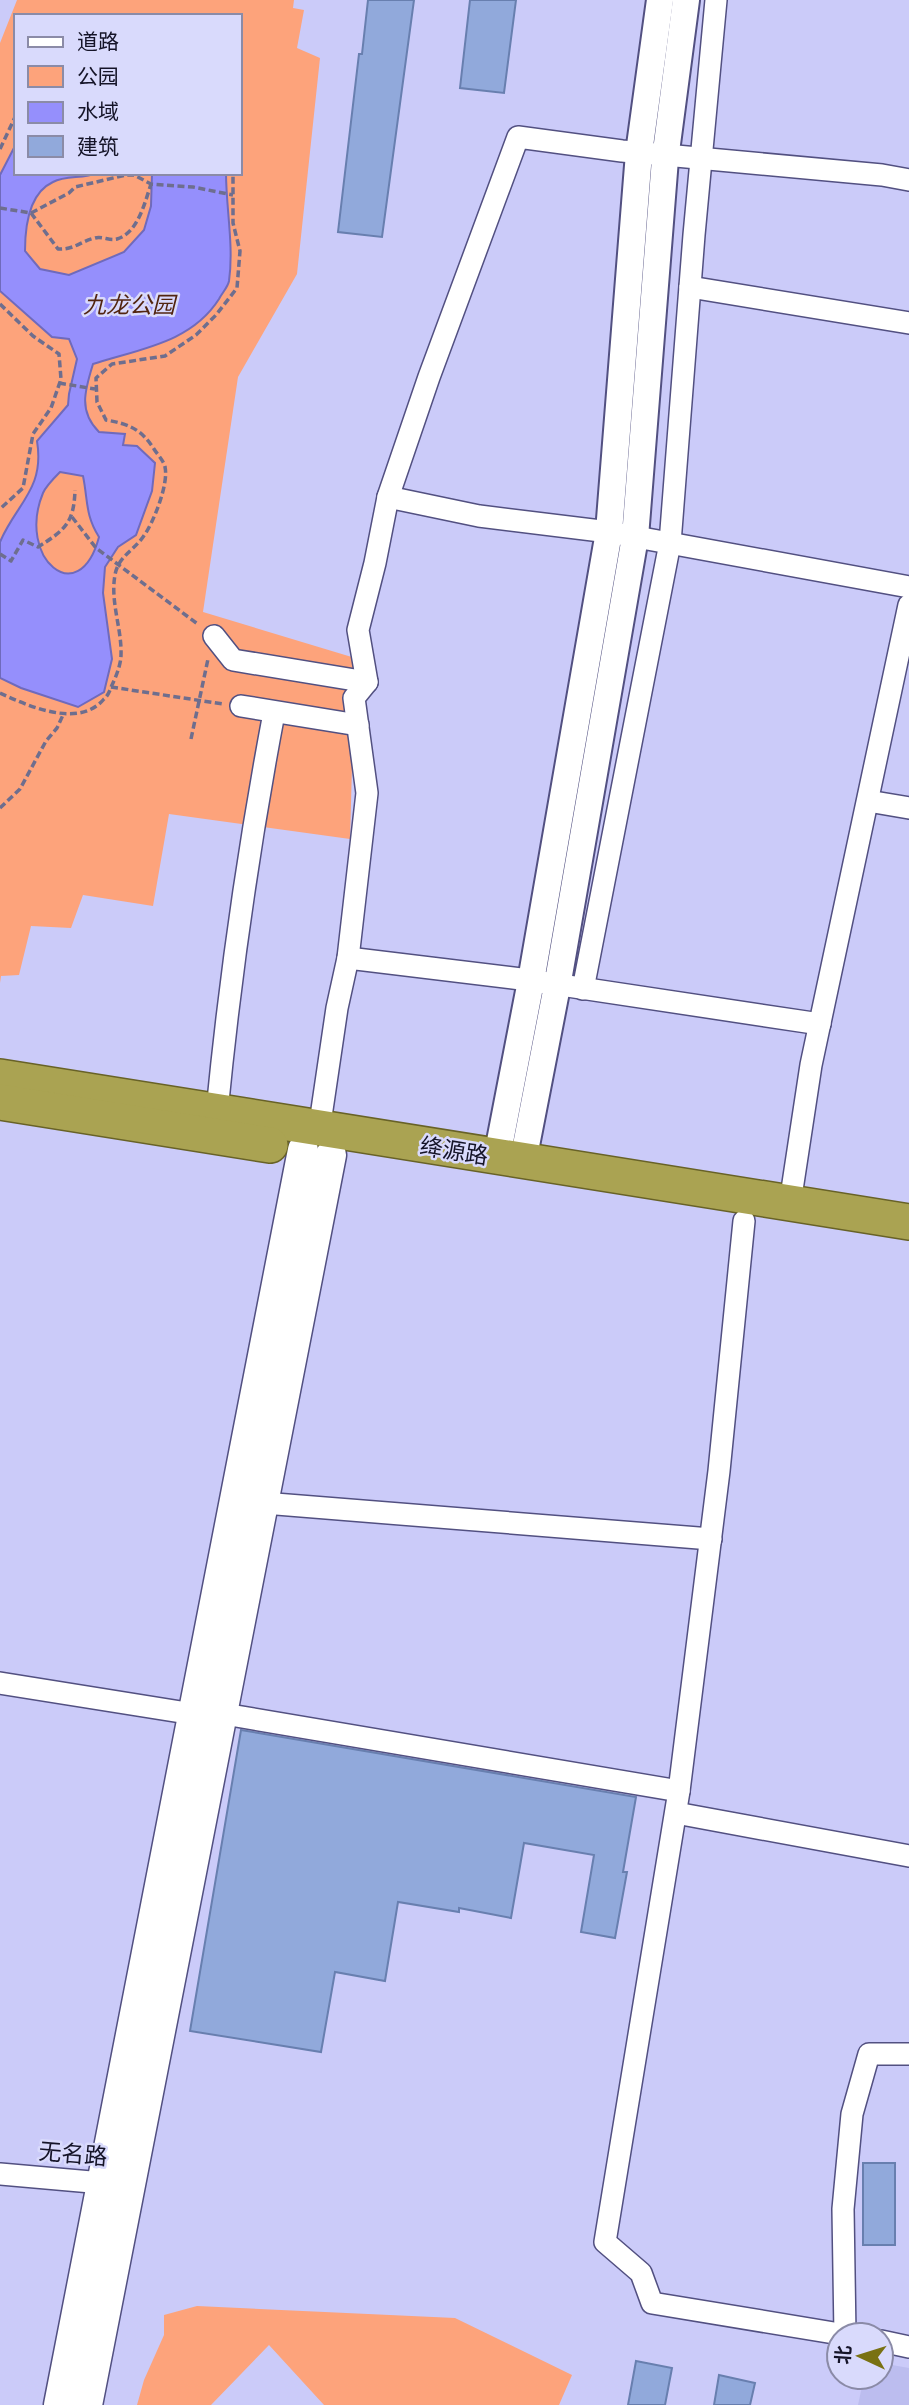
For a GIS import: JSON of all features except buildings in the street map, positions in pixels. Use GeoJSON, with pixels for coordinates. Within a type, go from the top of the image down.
{"type":"FeatureCollection","features":[{"type":"Feature","properties":{"kind":"highway","name":"绛源路"},"geometry":{"type":"LineString","coordinates":[[0,1077],[217,1111],[318,1145],[510,1159],[909,1223]]}},
{"type":"Feature","properties":{"kind":"highway","name":"绛源路"},"geometry":{"type":"LineString","coordinates":[[0,1102],[318,1145],[744,1221],[909,1247]]}},
{"type":"Feature","properties":{"kind":"main road"},"geometry":{"type":"LineString","coordinates":[[87,2405],[124,2184],[222,1718],[249,1501],[318,1145]]}},
{"type":"Feature","properties":{"kind":"main road"},"geometry":{"type":"LineString","coordinates":[[59,2405],[124,2184]]}},
{"type":"Feature","properties":{"kind":"street"},"geometry":{"type":"LineString","coordinates":[[510,1159],[635,537],[660,0]]}},
{"type":"Feature","properties":{"kind":"street"},"geometry":{"type":"LineString","coordinates":[[544,983],[609,532],[652,154],[686,0]]}},
{"type":"Feature","properties":{"kind":"street"},"geometry":{"type":"LineString","coordinates":[[583,989],[670,543],[716,0]]}},
{"type":"Feature","properties":{"kind":"street"},"geometry":{"type":"LineString","coordinates":[[318,1145],[337,1008],[348,958],[367,793],[354,698],[366,682],[358,630],[388,496],[433,363],[518,137],[652,154],[882,175],[909,180]]}},
{"type":"Feature","properties":{"kind":"street"},"geometry":{"type":"LineString","coordinates":[[690,287],[909,323]]}},
{"type":"Feature","properties":{"kind":"street"},"geometry":{"type":"LineString","coordinates":[[388,496],[479,516],[609,532],[909,587]]}},
{"type":"Feature","properties":{"kind":"street"},"geometry":{"type":"LineString","coordinates":[[790,1203],[811,1065],[909,605]]}},
{"type":"Feature","properties":{"kind":"street"},"geometry":{"type":"LineString","coordinates":[[214,636],[233,660],[366,682]]}},
{"type":"Feature","properties":{"kind":"street"},"geometry":{"type":"LineString","coordinates":[[241,706],[358,725]]}},
{"type":"Feature","properties":{"kind":"street"},"geometry":{"type":"LineString","coordinates":[[217,1111],[227,1007],[251,838],[274,713]]}},
{"type":"Feature","properties":{"kind":"street"},"geometry":{"type":"LineString","coordinates":[[869,801],[909,808]]}},
{"type":"Feature","properties":{"kind":"street"},"geometry":{"type":"LineString","coordinates":[[348,958],[544,983],[820,1024]]}},
{"type":"Feature","properties":{"kind":"street"},"geometry":{"type":"LineString","coordinates":[[744,1221],[711,1539],[679,1791],[606,2242],[641,2273],[652,2303],[825,2332]]}},
{"type":"Feature","properties":{"kind":"street"},"geometry":{"type":"LineString","coordinates":[[249,1501],[711,1539]]}},
{"type":"Feature","properties":{"kind":"street"},"geometry":{"type":"LineString","coordinates":[[0,1683],[679,1791]]}},
{"type":"Feature","properties":{"kind":"street"},"geometry":{"type":"LineString","coordinates":[[676,1812],[909,1856]]}},
{"type":"Feature","properties":{"kind":"street"},"geometry":{"type":"LineString","coordinates":[[846,2321],[843,2209],[852,2114],[869,2054],[909,2054]]}},
{"type":"Feature","properties":{"kind":"street","name":"无名路"},"geometry":{"type":"LineString","coordinates":[[0,2174],[124,2184]]}},
{"type":"Feature","properties":{"kind":"path"},"geometry":{"type":"LineString","coordinates":[[0,149],[14,119]]}},
{"type":"Feature","properties":{"kind":"path"},"geometry":{"type":"LineString","coordinates":[[0,208],[31,213],[69,193],[75,187],[105,178],[134,175],[151,184],[193,187],[233,194]]}},
{"type":"Feature","properties":{"kind":"path"},"geometry":{"type":"LineString","coordinates":[[0,693],[20,703],[63,715],[87,711],[104,700],[111,687],[122,657],[115,575],[123,556],[143,537],[157,509],[164,485],[165,466],[149,442],[128,424],[106,420],[97,402],[96,378],[112,364],[165,356],[196,335],[216,316],[237,288],[240,251],[233,223],[233,175]]}},
{"type":"Feature","properties":{"kind":"path"},"geometry":{"type":"LineString","coordinates":[[31,213],[58,248],[68,250],[95,238],[117,239],[132,229],[151,184]]}},
{"type":"Feature","properties":{"kind":"path"},"geometry":{"type":"LineString","coordinates":[[0,304],[33,336],[58,354],[59,383],[51,408],[33,433],[23,488],[2,508],[0,515]]}},
{"type":"Feature","properties":{"kind":"path"},"geometry":{"type":"LineString","coordinates":[[59,383],[96,390]]}},
{"type":"Feature","properties":{"kind":"path"},"geometry":{"type":"LineString","coordinates":[[0,554],[11,561],[23,540],[38,547],[57,537],[74,512],[75,490]]}},
{"type":"Feature","properties":{"kind":"path"},"geometry":{"type":"LineString","coordinates":[[72,517],[96,548],[118,567],[214,636],[191,739]]}},
{"type":"Feature","properties":{"kind":"path"},"geometry":{"type":"LineString","coordinates":[[111,687],[241,706]]}},
{"type":"Feature","properties":{"kind":"path"},"geometry":{"type":"LineString","coordinates":[[0,808],[20,789],[63,715]]}},
{"type":"Feature","properties":{"kind":"shaded area"},"geometry":{"type":"Polygon","coordinates":[[[895,2366],[909,2368],[909,2405],[858,2405],[861,2391],[895,2391],[895,2366]]]}},
{"type":"Feature","properties":{"kind":"green space","name":"九龙公园"},"geometry":{"type":"Polygon","coordinates":[[[17,0],[294,0],[293,8],[304,10],[297,48],[320,58],[297,274],[238,377],[203,612],[355,658],[350,839],[169,814],[153,906],[83,895],[71,928],[31,926],[19,975],[1,976],[0,983],[0,43],[17,0]]]}},
{"type":"Feature","properties":{"kind":"green space"},"geometry":{"type":"Polygon","coordinates":[[[197,2306],[455,2318],[572,2375],[559,2405],[324,2405],[269,2345],[211,2405],[137,2405],[144,2380],[164,2335],[164,2315],[197,2306]]]}},
{"type":"Feature","properties":{"kind":"water"},"geometry":{"type":"Polygon","coordinates":[[[14,148],[14,175],[90,175],[53,182],[38,194],[30,212],[25,251],[40,269],[69,275],[124,252],[144,230],[151,206],[152,175],[226,175],[230,268],[228,283],[219,299],[194,326],[179,335],[93,364],[90,374],[85,400],[92,424],[99,432],[125,434],[123,445],[137,446],[155,463],[152,491],[136,535],[118,547],[105,567],[103,593],[112,659],[104,692],[78,707],[0,678],[0,542],[33,484],[37,472],[37,441],[68,405],[77,359],[69,339],[52,337],[0,291],[0,175],[14,148]],[[60,472],[44,490],[37,517],[38,538],[44,555],[53,568],[65,573],[78,571],[90,559],[99,537],[89,514],[83,476],[60,472]]]}}]}
